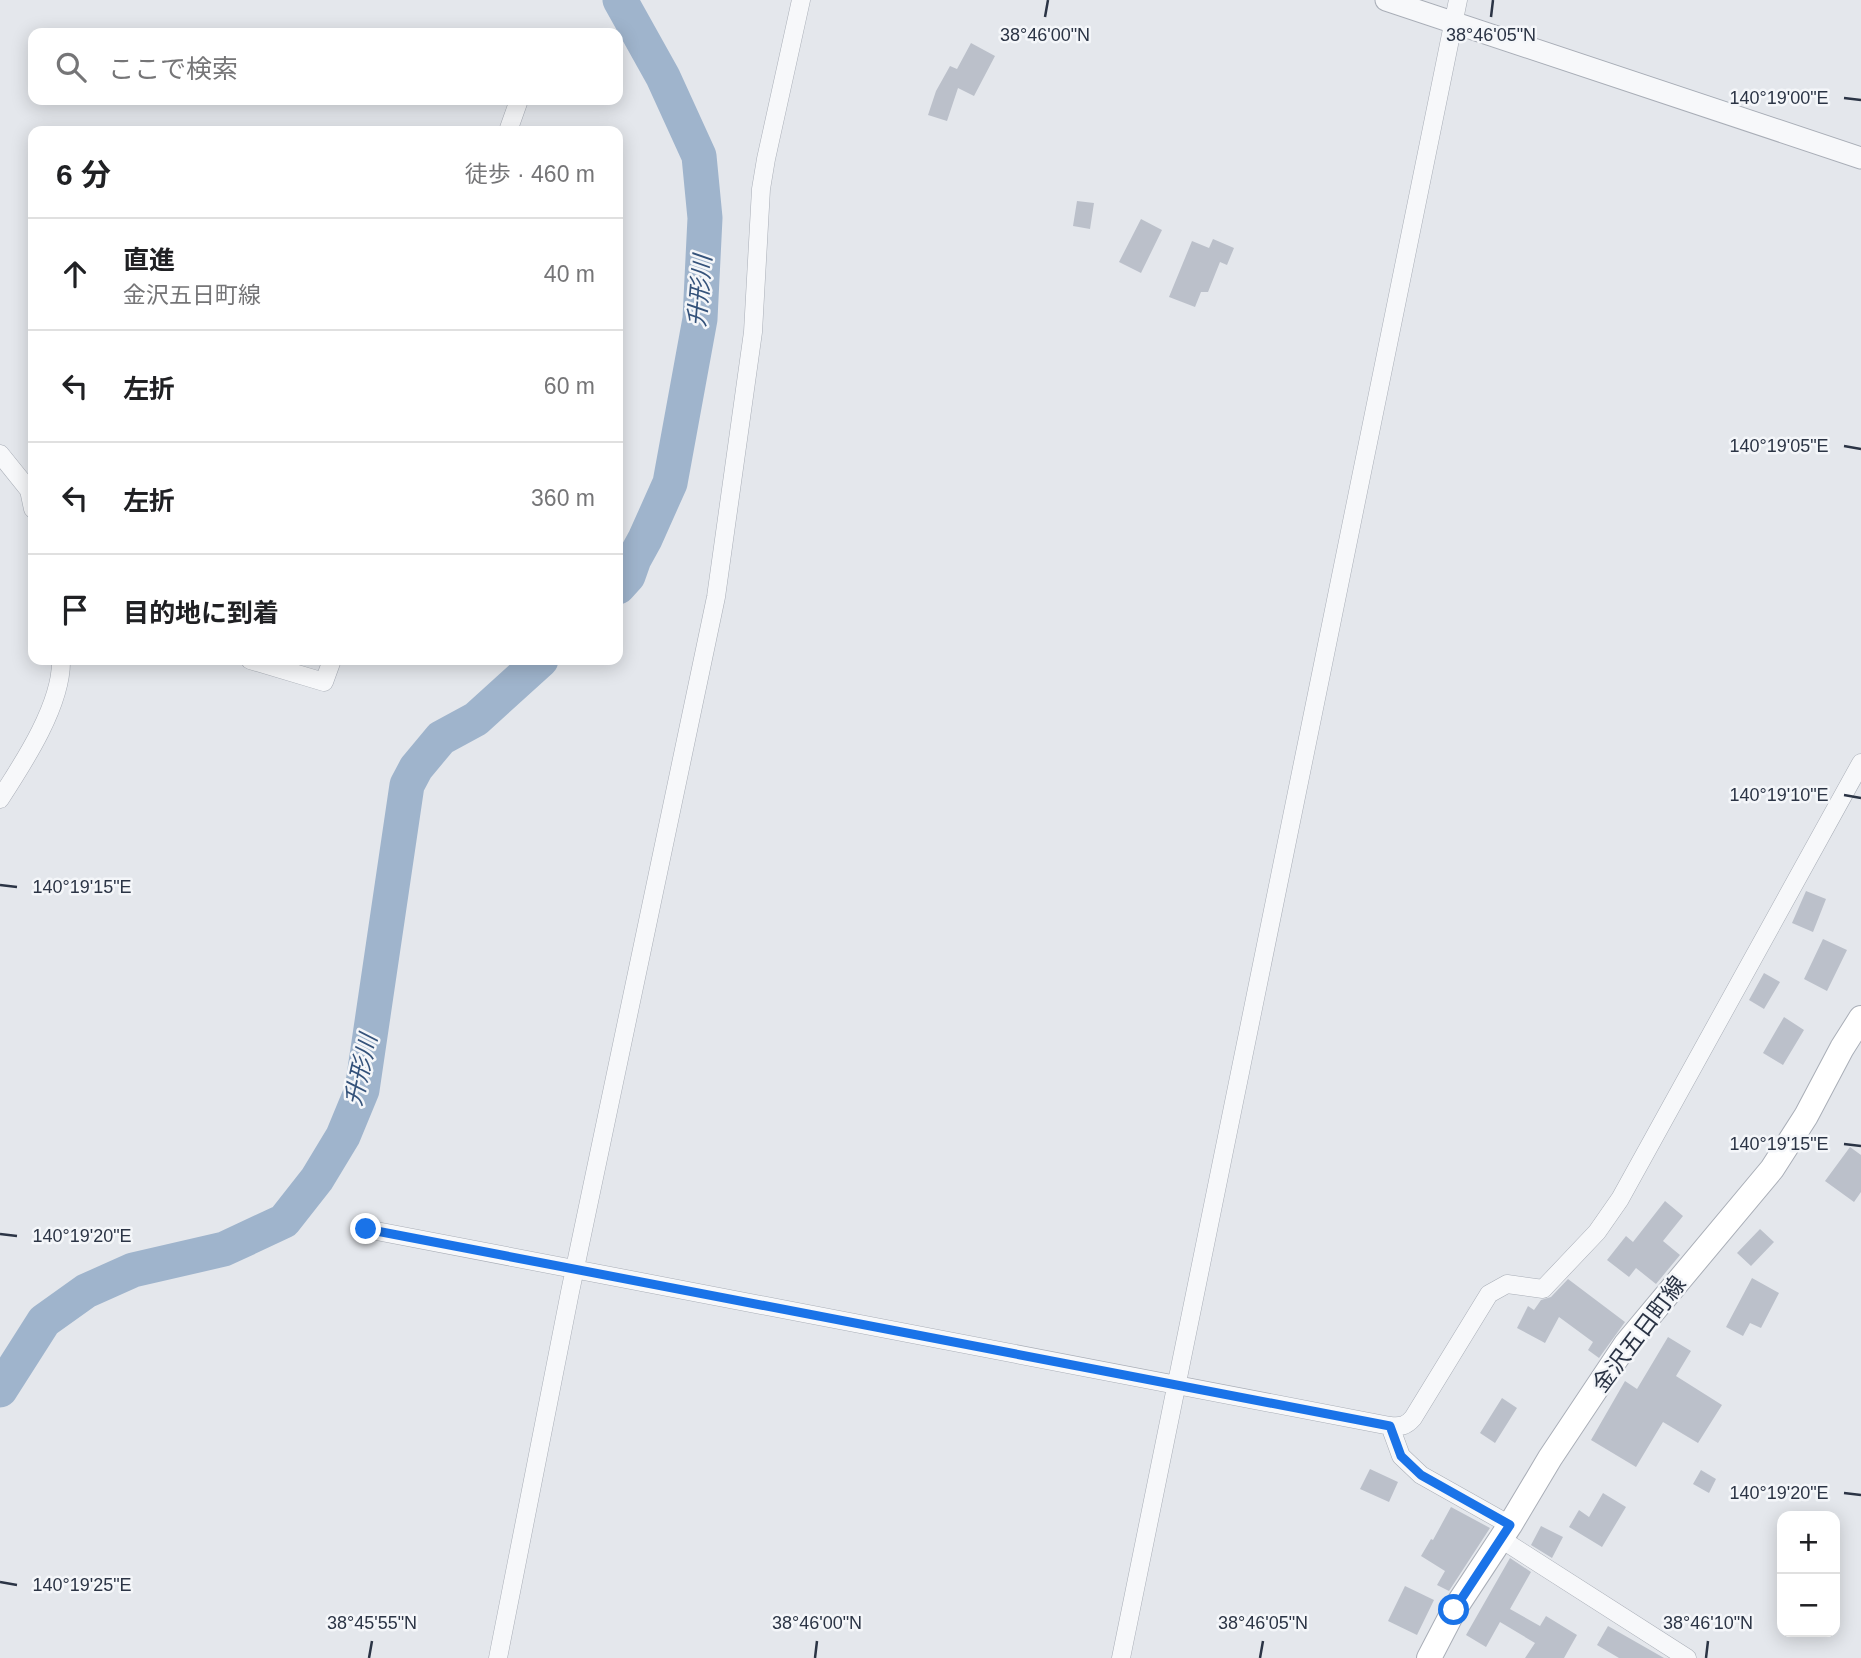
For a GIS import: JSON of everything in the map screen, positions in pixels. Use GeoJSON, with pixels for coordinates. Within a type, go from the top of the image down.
{"type":"FeatureCollection","features":[{"type":"Feature","properties":{"kind":"main road","name":"金沢五日町線"},"geometry":{"type":"LineString","coordinates":[[1429,1658],[1454,1610],[1626,1344],[1772,1169],[1806,1116],[1861,1018]]}},
{"type":"Feature","properties":{"kind":"street"},"geometry":{"type":"LineString","coordinates":[[498,1658],[575,1270],[716,597],[753,332],[761,189],[801,0]]}},
{"type":"Feature","properties":{"kind":"street"},"geometry":{"type":"LineString","coordinates":[[1386,0],[1861,158]]}},
{"type":"Feature","properties":{"kind":"street"},"geometry":{"type":"LineString","coordinates":[[1121,1658],[1458,0]]}},
{"type":"Feature","properties":{"kind":"street"},"geometry":{"type":"LineString","coordinates":[[510,126],[517,105]]}},
{"type":"Feature","properties":{"kind":"street"},"geometry":{"type":"LineString","coordinates":[[0,454],[28,489]]}},
{"type":"Feature","properties":{"kind":"street"},"geometry":{"type":"LineString","coordinates":[[0,799],[52,708],[60,665]]}},
{"type":"Feature","properties":{"kind":"street"},"geometry":{"type":"LineString","coordinates":[[267,665],[324,682],[330,665]]}},
{"type":"Feature","properties":{"kind":"street"},"geometry":{"type":"LineString","coordinates":[[366,1229],[1390,1426],[1407,1425],[1489,1294],[1507,1284],[1543,1289],[1597,1232],[1620,1199],[1861,763]]}},
{"type":"Feature","properties":{"kind":"street"},"geometry":{"type":"LineString","coordinates":[[1390,1426],[1401,1456],[1421,1475],[1687,1658]]}},
{"type":"Feature","properties":{"kind":"building"},"geometry":{"type":"Polygon","coordinates":[[[971,43],[995,56],[974,96],[958,88],[947,121],[928,115],[936,91],[950,66],[957,69],[971,43]]]}},
{"type":"Feature","properties":{"kind":"building"},"geometry":{"type":"Polygon","coordinates":[[[1077,201],[1094,203],[1090,229],[1073,226],[1077,201]]]}},
{"type":"Feature","properties":{"kind":"building"},"geometry":{"type":"Polygon","coordinates":[[[1141,219],[1162,230],[1141,273],[1119,262],[1141,219]]]}},
{"type":"Feature","properties":{"kind":"building"},"geometry":{"type":"Polygon","coordinates":[[[1213,239],[1234,248],[1227,265],[1220,262],[1208,292],[1201,292],[1195,307],[1169,297],[1192,241],[1209,248],[1213,239]]]}},
{"type":"Feature","properties":{"kind":"building"},"geometry":{"type":"Polygon","coordinates":[[[1806,891],[1826,899],[1813,932],[1792,923],[1806,891]]]}},
{"type":"Feature","properties":{"kind":"building"},"geometry":{"type":"Polygon","coordinates":[[[1823,939],[1847,950],[1827,991],[1804,979],[1823,939]]]}},
{"type":"Feature","properties":{"kind":"building"},"geometry":{"type":"Polygon","coordinates":[[[1764,973],[1780,982],[1764,1009],[1749,1000],[1764,973]]]}},
{"type":"Feature","properties":{"kind":"building"},"geometry":{"type":"Polygon","coordinates":[[[1784,1017],[1804,1030],[1783,1065],[1763,1053],[1784,1017]]]}},
{"type":"Feature","properties":{"kind":"building"},"geometry":{"type":"Polygon","coordinates":[[[1850,1147],[1861,1155],[1861,1192],[1854,1202],[1825,1181],[1850,1147]]]}},
{"type":"Feature","properties":{"kind":"building"},"geometry":{"type":"Polygon","coordinates":[[[1665,1201],[1683,1216],[1663,1241],[1680,1255],[1656,1284],[1636,1268],[1629,1277],[1607,1260],[1626,1236],[1633,1242],[1665,1201]]]}},
{"type":"Feature","properties":{"kind":"building"},"geometry":{"type":"Polygon","coordinates":[[[1760,1229],[1774,1242],[1751,1266],[1737,1253],[1760,1229]]]}},
{"type":"Feature","properties":{"kind":"building"},"geometry":{"type":"Polygon","coordinates":[[[1752,1278],[1779,1293],[1761,1328],[1750,1323],[1743,1336],[1726,1327],[1752,1278]]]}},
{"type":"Feature","properties":{"kind":"building"},"geometry":{"type":"Polygon","coordinates":[[[1568,1279],[1625,1322],[1599,1358],[1588,1350],[1593,1342],[1559,1317],[1545,1343],[1517,1328],[1528,1306],[1534,1310],[1541,1300],[1551,1297],[1568,1279]]]}},
{"type":"Feature","properties":{"kind":"building"},"geometry":{"type":"Polygon","coordinates":[[[1668,1337],[1691,1351],[1676,1376],[1722,1405],[1698,1443],[1663,1422],[1636,1467],[1591,1440],[1625,1381],[1637,1389],[1668,1337]]]}},
{"type":"Feature","properties":{"kind":"building"},"geometry":{"type":"Polygon","coordinates":[[[1502,1398],[1517,1408],[1495,1443],[1480,1433],[1502,1398]]]}},
{"type":"Feature","properties":{"kind":"building"},"geometry":{"type":"Polygon","coordinates":[[[1370,1469],[1398,1482],[1389,1502],[1360,1489],[1370,1469]]]}},
{"type":"Feature","properties":{"kind":"building"},"geometry":{"type":"Polygon","coordinates":[[[1701,1470],[1716,1479],[1709,1493],[1693,1484],[1701,1470]]]}},
{"type":"Feature","properties":{"kind":"building"},"geometry":{"type":"Polygon","coordinates":[[[1603,1493],[1626,1507],[1602,1547],[1569,1527],[1579,1510],[1589,1517],[1603,1493]]]}},
{"type":"Feature","properties":{"kind":"building"},"geometry":{"type":"Polygon","coordinates":[[[1451,1507],[1490,1528],[1449,1591],[1437,1585],[1445,1571],[1421,1556],[1451,1507]]]}},
{"type":"Feature","properties":{"kind":"building"},"geometry":{"type":"Polygon","coordinates":[[[1541,1526],[1563,1537],[1552,1558],[1531,1545],[1541,1526]]]}},
{"type":"Feature","properties":{"kind":"building"},"geometry":{"type":"Polygon","coordinates":[[[1510,1558],[1531,1572],[1510,1609],[1540,1626],[1546,1616],[1577,1635],[1564,1658],[1525,1658],[1535,1643],[1500,1622],[1486,1647],[1466,1635],[1510,1558]]]}},
{"type":"Feature","properties":{"kind":"building"},"geometry":{"type":"Polygon","coordinates":[[[1405,1586],[1434,1600],[1417,1635],[1388,1621],[1405,1586]]]}},
{"type":"Feature","properties":{"kind":"building"},"geometry":{"type":"Polygon","coordinates":[[[1608,1626],[1664,1658],[1619,1658],[1597,1645],[1608,1626]]]}},
{"type":"Feature","properties":{"kind":"waterway","name":"升形川"},"geometry":{"type":"LineString","coordinates":[[620,0],[663,77],[699,156],[705,218],[700,319],[670,483],[628,576],[623,582]]}},
{"type":"Feature","properties":{"kind":"waterway","name":"升形川"},"geometry":{"type":"LineString","coordinates":[[0,1390],[44,1321],[86,1291],[133,1270],[224,1249],[284,1221],[317,1179],[343,1136],[362,1090],[407,785],[416,768],[441,738],[476,719],[535,665]]}},
{"type":"Feature","properties":{"kind":"route"},"geometry":{"type":"LineString","coordinates":[[366,1229],[1390,1426],[1401,1456],[1421,1475],[1510,1525],[1454,1610]]}}]}
